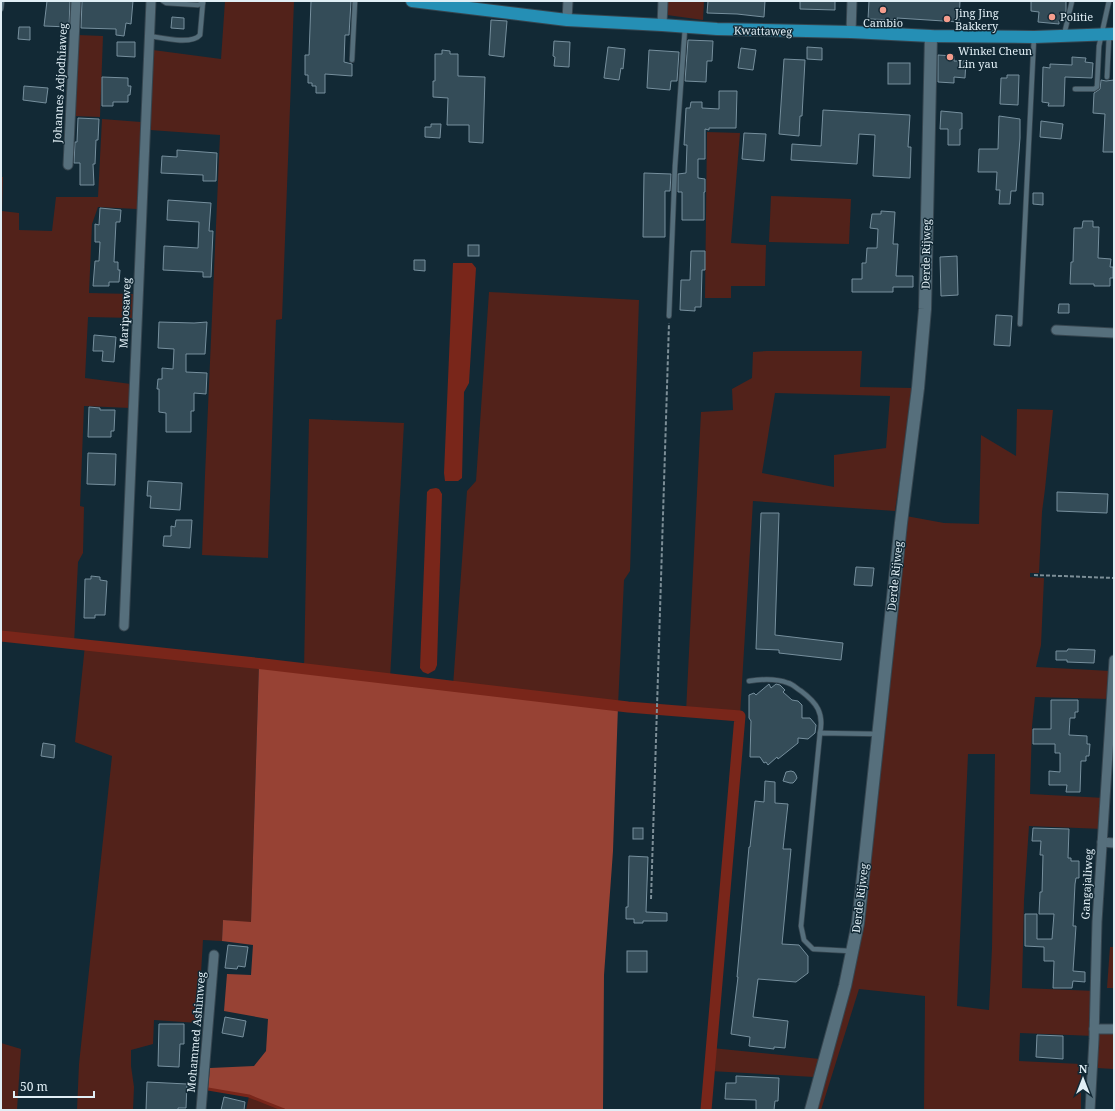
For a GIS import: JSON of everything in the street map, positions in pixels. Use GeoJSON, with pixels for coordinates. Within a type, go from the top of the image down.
{"type":"FeatureCollection","features":[{"type":"Feature","properties":{"kind":"main road","name":"Kwattaweg"},"geometry":{"type":"LineString","coordinates":[[412,1],[567,20],[748,30],[851,32],[931,36],[1034,37],[1108,34]]}},
{"type":"Feature","properties":{"kind":"street","name":"Johannes Adjodhiaweg"},"geometry":{"type":"LineString","coordinates":[[68,166],[76,1]]}},
{"type":"Feature","properties":{"kind":"street","name":"Mariposaweg"},"geometry":{"type":"LineString","coordinates":[[124,626],[151,1]]}},
{"type":"Feature","properties":{"kind":"street"},"geometry":{"type":"LineString","coordinates":[[567,20],[568,1]]}},
{"type":"Feature","properties":{"kind":"street"},"geometry":{"type":"LineString","coordinates":[[662,25],[663,1]]}},
{"type":"Feature","properties":{"kind":"street"},"geometry":{"type":"LineString","coordinates":[[851,32],[852,1]]}},
{"type":"Feature","properties":{"kind":"street","name":"Derde Rijweg"},"geometry":{"type":"LineString","coordinates":[[811,1110],[845,986],[858,923],[901,523],[918,388],[925,309],[931,36]]}},
{"type":"Feature","properties":{"kind":"street"},"geometry":{"type":"LineString","coordinates":[[1056,330],[1114,333]]}},
{"type":"Feature","properties":{"kind":"street","name":"Gangajaliweg"},"geometry":{"type":"LineString","coordinates":[[1090,1110],[1097,922],[1114,660]]}},
{"type":"Feature","properties":{"kind":"street"},"geometry":{"type":"LineString","coordinates":[[1102,842],[1114,843]]}},
{"type":"Feature","properties":{"kind":"street","name":"Mohammed Ashimweg"},"geometry":{"type":"LineString","coordinates":[[201,1110],[214,955]]}},
{"type":"Feature","properties":{"kind":"street"},"geometry":{"type":"LineString","coordinates":[[1094,1028],[1114,1029]]}},
{"type":"Feature","properties":{"kind":"lane"},"geometry":{"type":"LineString","coordinates":[[1,9],[2,1]]}},
{"type":"Feature","properties":{"kind":"lane"},"geometry":{"type":"LineString","coordinates":[[163,1],[174,4],[198,5],[203,2]]}},
{"type":"Feature","properties":{"kind":"lane"},"geometry":{"type":"LineString","coordinates":[[352,60],[355,1]]}},
{"type":"Feature","properties":{"kind":"lane"},"geometry":{"type":"LineString","coordinates":[[1064,36],[1072,1]]}},
{"type":"Feature","properties":{"kind":"lane"},"geometry":{"type":"LineString","coordinates":[[1107,77],[1109,1]]}},
{"type":"Feature","properties":{"kind":"lane"},"geometry":{"type":"LineString","coordinates":[[150,36],[187,40],[198,38],[200,35],[203,2]]}},
{"type":"Feature","properties":{"kind":"lane"},"geometry":{"type":"LineString","coordinates":[[670,316],[675,166],[685,26]]}},
{"type":"Feature","properties":{"kind":"lane"},"geometry":{"type":"LineString","coordinates":[[1075,89],[1094,89],[1097,87],[1098,53],[1108,34]]}},
{"type":"Feature","properties":{"kind":"lane"},"geometry":{"type":"LineString","coordinates":[[1020,324],[1034,37]]}},
{"type":"Feature","properties":{"kind":"lane"},"geometry":{"type":"LineString","coordinates":[[749,681],[771,679],[790,683],[816,705],[821,715],[822,724],[801,926],[804,940],[813,950],[852,951]]}},
{"type":"Feature","properties":{"kind":"lane"},"geometry":{"type":"LineString","coordinates":[[820,733],[878,734]]}},
{"type":"Feature","properties":{"kind":"path"},"geometry":{"type":"LineString","coordinates":[[651,899],[670,316]]}},
{"type":"Feature","properties":{"kind":"path"},"geometry":{"type":"LineString","coordinates":[[1034,575],[1114,578]]}},
{"type":"Feature","properties":{"kind":"shaded area"},"geometry":{"type":"Polygon","coordinates":[[[225,1],[294,1],[282,319],[276,320],[268,558],[202,555],[220,135],[150,130],[153,50],[221,59],[225,1]]]}},
{"type":"Feature","properties":{"kind":"shaded area"},"geometry":{"type":"Polygon","coordinates":[[[668,1],[704,1],[703,20],[667,15],[668,1]]]}},
{"type":"Feature","properties":{"kind":"shaded area"},"geometry":{"type":"Polygon","coordinates":[[[78,35],[103,36],[100,117],[73,116],[78,35]]]}},
{"type":"Feature","properties":{"kind":"shaded area"},"geometry":{"type":"Polygon","coordinates":[[[102,119],[141,122],[137,209],[98,207],[92,224],[89,293],[133,294],[133,318],[88,317],[85,378],[131,384],[130,408],[84,406],[80,506],[84,507],[83,553],[78,562],[74,644],[1,636],[1,177],[3,177],[2,211],[19,213],[19,230],[52,231],[56,197],[98,197],[102,119]]]}},
{"type":"Feature","properties":{"kind":"shaded area"},"geometry":{"type":"Polygon","coordinates":[[[707,132],[740,133],[731,243],[766,245],[765,286],[731,286],[731,298],[705,298],[707,132]]]}},
{"type":"Feature","properties":{"kind":"shaded area"},"geometry":{"type":"Polygon","coordinates":[[[771,196],[851,199],[849,244],[769,242],[771,196]]]}},
{"type":"Feature","properties":{"kind":"shaded area"},"geometry":{"type":"Polygon","coordinates":[[[453,263],[472,263],[476,268],[469,383],[464,392],[462,478],[458,481],[445,481],[444,473],[453,263]]]}},
{"type":"Feature","properties":{"kind":"shaded area"},"geometry":{"type":"Polygon","coordinates":[[[489,292],[639,300],[630,571],[624,580],[618,706],[453,686],[467,491],[476,481],[489,292]]]}},
{"type":"Feature","properties":{"kind":"shaded area"},"geometry":{"type":"Polygon","coordinates":[[[862,351],[860,387],[913,388],[895,511],[753,501],[740,716],[686,712],[701,412],[733,410],[732,389],[752,378],[753,352],[862,351]],[[775,393],[762,473],[834,487],[834,455],[886,448],[890,396],[775,393]]]}},
{"type":"Feature","properties":{"kind":"shaded area"},"geometry":{"type":"Polygon","coordinates":[[[1017,409],[1053,410],[1042,512],[1039,573],[1030,573],[1030,577],[1044,578],[1041,645],[1036,667],[1111,671],[1110,699],[1035,697],[1032,726],[1030,794],[1105,798],[1103,829],[1029,826],[1024,900],[1022,988],[1096,991],[1094,1036],[1020,1033],[1019,1061],[1081,1064],[1081,1110],[924,1110],[925,996],[859,989],[821,1110],[816,1110],[849,987],[906,516],[944,523],[979,524],[981,435],[1016,456],[1017,409]],[[968,754],[957,1006],[989,1010],[992,948],[995,754],[968,754]]]}},
{"type":"Feature","properties":{"kind":"shaded area"},"geometry":{"type":"Polygon","coordinates":[[[309,419],[404,423],[390,679],[304,669],[309,419]]]}},
{"type":"Feature","properties":{"kind":"shaded area"},"geometry":{"type":"Polygon","coordinates":[[[430,489],[439,489],[442,494],[437,665],[435,670],[428,674],[423,672],[420,668],[427,492],[430,489]]]}},
{"type":"Feature","properties":{"kind":"shaded area"},"geometry":{"type":"Polygon","coordinates":[[[85,645],[259,664],[251,923],[223,920],[222,941],[203,940],[198,1023],[154,1020],[153,1044],[131,1050],[131,1066],[134,1087],[133,1110],[77,1110],[79,1064],[112,756],[75,742],[85,645]]]}},
{"type":"Feature","properties":{"kind":"shaded area"},"geometry":{"type":"Polygon","coordinates":[[[259,664],[618,706],[613,851],[604,975],[603,1110],[284,1110],[249,1096],[208,1089],[210,1068],[254,1066],[266,1051],[268,1019],[224,1011],[227,974],[251,975],[253,945],[222,941],[223,920],[251,922],[259,664]]]}},
{"type":"Feature","properties":{"kind":"shaded area"},"geometry":{"type":"Polygon","coordinates":[[[1110,947],[1114,947],[1114,988],[1107,988],[1110,947]]]}},
{"type":"Feature","properties":{"kind":"shaded area"},"geometry":{"type":"Polygon","coordinates":[[[1099,1033],[1114,1033],[1114,1069],[1097,1068],[1099,1033]]]}},
{"type":"Feature","properties":{"kind":"shaded area"},"geometry":{"type":"Polygon","coordinates":[[[1,1043],[21,1049],[17,1110],[1,1110],[1,1043]]]}},
{"type":"Feature","properties":{"kind":"shaded area"},"geometry":{"type":"Polygon","coordinates":[[[712,1048],[820,1059],[814,1077],[710,1071],[712,1048]]]}},
{"type":"Feature","properties":{"kind":"shaded area"},"geometry":{"type":"Polygon","coordinates":[[[249,1096],[284,1110],[246,1110],[249,1096]]]}},
{"type":"Feature","properties":{"kind":"building"},"geometry":{"type":"Polygon","coordinates":[[[47,1],[70,1],[69,27],[44,26],[47,1]]]}},
{"type":"Feature","properties":{"kind":"building"},"geometry":{"type":"Polygon","coordinates":[[[82,1],[133,1],[131,24],[126,23],[124,36],[116,35],[116,29],[81,28],[82,1]]]}},
{"type":"Feature","properties":{"kind":"building"},"geometry":{"type":"Polygon","coordinates":[[[311,1],[351,1],[349,35],[345,35],[344,62],[352,64],[352,76],[325,74],[325,93],[316,93],[316,86],[312,86],[312,83],[308,83],[308,75],[305,75],[305,55],[309,55],[311,1]]]}},
{"type":"Feature","properties":{"kind":"building"},"geometry":{"type":"Polygon","coordinates":[[[708,1],[765,1],[764,17],[707,13],[708,1]]]}},
{"type":"Feature","properties":{"kind":"building"},"geometry":{"type":"Polygon","coordinates":[[[800,1],[835,1],[835,10],[800,9],[800,1]]]}},
{"type":"Feature","properties":{"kind":"building"},"geometry":{"type":"Polygon","coordinates":[[[869,1],[960,1],[959,22],[897,18],[897,20],[868,19],[869,1]]]}},
{"type":"Feature","properties":{"kind":"building","name":"Politie"},"geometry":{"type":"Polygon","coordinates":[[[1031,1],[1066,1],[1066,11],[1063,21],[1059,21],[1059,24],[1038,22],[1039,12],[1031,11],[1031,1]]]}},
{"type":"Feature","properties":{"kind":"building"},"geometry":{"type":"Polygon","coordinates":[[[172,17],[184,18],[184,29],[171,28],[172,17]]]}},
{"type":"Feature","properties":{"kind":"building"},"geometry":{"type":"Polygon","coordinates":[[[491,20],[507,21],[504,57],[489,55],[491,20]]]}},
{"type":"Feature","properties":{"kind":"building"},"geometry":{"type":"Polygon","coordinates":[[[19,27],[30,27],[30,40],[18,39],[19,27]]]}},
{"type":"Feature","properties":{"kind":"building"},"geometry":{"type":"Polygon","coordinates":[[[688,40],[713,41],[712,61],[707,61],[706,82],[685,81],[688,40]]]}},
{"type":"Feature","properties":{"kind":"building"},"geometry":{"type":"Polygon","coordinates":[[[554,41],[570,42],[569,67],[554,66],[554,41]]]}},
{"type":"Feature","properties":{"kind":"building"},"geometry":{"type":"Polygon","coordinates":[[[117,42],[135,42],[135,57],[117,56],[117,42]]]}},
{"type":"Feature","properties":{"kind":"building"},"geometry":{"type":"Polygon","coordinates":[[[608,47],[625,49],[623,69],[621,68],[619,80],[604,78],[608,47]]]}},
{"type":"Feature","properties":{"kind":"building"},"geometry":{"type":"Polygon","coordinates":[[[807,47],[822,48],[822,60],[807,59],[807,47]]]}},
{"type":"Feature","properties":{"kind":"building"},"geometry":{"type":"Polygon","coordinates":[[[741,48],[756,50],[753,70],[738,68],[741,48]]]}},
{"type":"Feature","properties":{"kind":"building"},"geometry":{"type":"Polygon","coordinates":[[[442,50],[450,51],[450,54],[458,54],[458,76],[485,77],[483,143],[469,142],[469,125],[447,125],[448,98],[433,97],[433,81],[435,81],[435,54],[442,54],[442,50]]]}},
{"type":"Feature","properties":{"kind":"building"},"geometry":{"type":"Polygon","coordinates":[[[649,50],[679,52],[677,81],[671,81],[670,90],[647,88],[649,50]]]}},
{"type":"Feature","properties":{"kind":"building"},"geometry":{"type":"Polygon","coordinates":[[[938,55],[954,56],[954,61],[966,61],[965,78],[954,77],[954,83],[938,82],[938,55]]]}},
{"type":"Feature","properties":{"kind":"building"},"geometry":{"type":"Polygon","coordinates":[[[1072,57],[1086,58],[1085,62],[1093,63],[1092,78],[1065,77],[1064,106],[1048,106],[1049,103],[1042,102],[1043,67],[1050,68],[1050,64],[1072,65],[1072,57]]]}},
{"type":"Feature","properties":{"kind":"building"},"geometry":{"type":"Polygon","coordinates":[[[784,59],[805,60],[802,116],[800,116],[799,136],[779,134],[784,59]]]}},
{"type":"Feature","properties":{"kind":"building"},"geometry":{"type":"Polygon","coordinates":[[[888,63],[910,63],[910,84],[888,84],[888,63]]]}},
{"type":"Feature","properties":{"kind":"building"},"geometry":{"type":"Polygon","coordinates":[[[1007,75],[1019,75],[1018,105],[1000,104],[1001,78],[1007,78],[1007,75]]]}},
{"type":"Feature","properties":{"kind":"building"},"geometry":{"type":"Polygon","coordinates":[[[102,77],[128,78],[128,86],[131,86],[130,95],[128,95],[128,102],[113,102],[113,106],[102,106],[102,77]]]}},
{"type":"Feature","properties":{"kind":"building"},"geometry":{"type":"Polygon","coordinates":[[[1101,80],[1114,80],[1114,152],[1103,152],[1105,114],[1093,113],[1094,93],[1100,89],[1101,80]]]}},
{"type":"Feature","properties":{"kind":"building"},"geometry":{"type":"Polygon","coordinates":[[[24,86],[48,88],[46,103],[23,100],[24,86]]]}},
{"type":"Feature","properties":{"kind":"building"},"geometry":{"type":"Polygon","coordinates":[[[719,91],[737,91],[736,128],[705,129],[705,159],[698,159],[698,178],[705,179],[704,220],[682,220],[682,192],[678,192],[678,174],[686,173],[687,145],[684,145],[686,108],[690,108],[691,102],[702,102],[702,108],[719,109],[719,91]]]}},
{"type":"Feature","properties":{"kind":"building"},"geometry":{"type":"Polygon","coordinates":[[[823,110],[910,115],[908,147],[911,147],[910,178],[873,176],[875,135],[859,134],[857,164],[791,160],[792,144],[821,146],[823,110]]]}},
{"type":"Feature","properties":{"kind":"building"},"geometry":{"type":"Polygon","coordinates":[[[941,111],[962,113],[960,145],[948,145],[948,129],[940,129],[941,111]]]}},
{"type":"Feature","properties":{"kind":"building"},"geometry":{"type":"Polygon","coordinates":[[[999,116],[1020,119],[1016,191],[1011,191],[1010,204],[999,204],[1000,190],[996,190],[997,172],[978,172],[979,149],[998,149],[999,116]]]}},
{"type":"Feature","properties":{"kind":"building"},"geometry":{"type":"Polygon","coordinates":[[[78,118],[99,119],[95,164],[93,164],[94,185],[80,185],[80,163],[74,163],[78,118]]]}},
{"type":"Feature","properties":{"kind":"building"},"geometry":{"type":"Polygon","coordinates":[[[1041,121],[1063,124],[1061,139],[1040,137],[1041,121]]]}},
{"type":"Feature","properties":{"kind":"building"},"geometry":{"type":"Polygon","coordinates":[[[431,124],[441,124],[440,138],[425,137],[425,127],[431,127],[431,124]]]}},
{"type":"Feature","properties":{"kind":"building"},"geometry":{"type":"Polygon","coordinates":[[[744,133],[766,134],[764,161],[742,159],[744,133]]]}},
{"type":"Feature","properties":{"kind":"building"},"geometry":{"type":"Polygon","coordinates":[[[177,150],[217,153],[216,181],[203,181],[203,175],[161,173],[162,156],[177,157],[177,150]]]}},
{"type":"Feature","properties":{"kind":"building"},"geometry":{"type":"Polygon","coordinates":[[[644,173],[671,174],[670,191],[665,191],[665,237],[643,237],[644,173]]]}},
{"type":"Feature","properties":{"kind":"building"},"geometry":{"type":"Polygon","coordinates":[[[1033,193],[1043,193],[1043,205],[1033,204],[1033,193]]]}},
{"type":"Feature","properties":{"kind":"building"},"geometry":{"type":"Polygon","coordinates":[[[168,200],[211,203],[209,231],[213,231],[211,277],[203,277],[203,272],[163,270],[164,246],[198,248],[199,222],[167,220],[168,200]]]}},
{"type":"Feature","properties":{"kind":"building"},"geometry":{"type":"Polygon","coordinates":[[[100,208],[121,210],[120,222],[116,222],[114,262],[118,262],[118,270],[120,270],[119,282],[109,282],[109,286],[93,286],[95,261],[99,261],[100,242],[95,242],[95,224],[99,225],[100,208]]]}},
{"type":"Feature","properties":{"kind":"building"},"geometry":{"type":"Polygon","coordinates":[[[881,211],[895,212],[893,244],[898,244],[896,276],[913,276],[913,287],[893,287],[893,292],[852,292],[852,279],[862,279],[862,263],[866,263],[867,248],[877,248],[878,229],[870,228],[872,214],[881,214],[881,211]]]}},
{"type":"Feature","properties":{"kind":"building"},"geometry":{"type":"Polygon","coordinates":[[[1083,221],[1093,221],[1093,227],[1099,227],[1098,258],[1111,259],[1110,267],[1113,267],[1113,278],[1110,278],[1110,286],[1070,284],[1071,262],[1073,262],[1074,228],[1082,228],[1083,221]]]}},
{"type":"Feature","properties":{"kind":"building"},"geometry":{"type":"Polygon","coordinates":[[[468,245],[479,245],[479,256],[468,256],[468,245]]]}},
{"type":"Feature","properties":{"kind":"building"},"geometry":{"type":"Polygon","coordinates":[[[691,251],[705,251],[705,270],[702,270],[701,307],[695,307],[695,311],[680,310],[681,280],[690,280],[691,251]]]}},
{"type":"Feature","properties":{"kind":"building"},"geometry":{"type":"Polygon","coordinates":[[[957,256],[958,295],[941,296],[940,257],[957,256]]]}},
{"type":"Feature","properties":{"kind":"building"},"geometry":{"type":"Polygon","coordinates":[[[414,260],[425,260],[425,271],[414,270],[414,260]]]}},
{"type":"Feature","properties":{"kind":"building"},"geometry":{"type":"Polygon","coordinates":[[[1059,304],[1069,304],[1069,313],[1058,313],[1059,304]]]}},
{"type":"Feature","properties":{"kind":"building"},"geometry":{"type":"Polygon","coordinates":[[[996,315],[1012,316],[1010,346],[994,345],[996,315]]]}},
{"type":"Feature","properties":{"kind":"building"},"geometry":{"type":"Polygon","coordinates":[[[159,322],[207,322],[205,354],[186,354],[186,372],[207,373],[206,394],[194,393],[194,411],[191,411],[191,432],[166,432],[166,413],[159,412],[159,389],[157,389],[158,379],[162,379],[162,368],[173,369],[174,349],[158,348],[159,322]]]}},
{"type":"Feature","properties":{"kind":"building"},"geometry":{"type":"Polygon","coordinates":[[[94,335],[116,337],[114,362],[102,361],[103,351],[93,351],[94,335]]]}},
{"type":"Feature","properties":{"kind":"building"},"geometry":{"type":"Polygon","coordinates":[[[89,407],[100,408],[100,410],[115,410],[114,431],[111,431],[111,437],[88,437],[89,407]]]}},
{"type":"Feature","properties":{"kind":"building"},"geometry":{"type":"Polygon","coordinates":[[[88,453],[116,454],[115,485],[87,484],[88,453]]]}},
{"type":"Feature","properties":{"kind":"building"},"geometry":{"type":"Polygon","coordinates":[[[148,481],[182,483],[180,510],[150,508],[151,496],[147,496],[148,481]]]}},
{"type":"Feature","properties":{"kind":"building"},"geometry":{"type":"Polygon","coordinates":[[[1057,492],[1108,494],[1107,513],[1057,511],[1057,492]]]}},
{"type":"Feature","properties":{"kind":"building"},"geometry":{"type":"Polygon","coordinates":[[[761,513],[779,513],[775,635],[843,643],[841,660],[779,653],[779,650],[756,649],[761,513]]]}},
{"type":"Feature","properties":{"kind":"building"},"geometry":{"type":"Polygon","coordinates":[[[176,520],[192,520],[190,548],[163,546],[164,536],[171,536],[171,526],[175,527],[176,520]]]}},
{"type":"Feature","properties":{"kind":"building"},"geometry":{"type":"Polygon","coordinates":[[[856,567],[874,568],[872,586],[854,585],[856,567]]]}},
{"type":"Feature","properties":{"kind":"building"},"geometry":{"type":"Polygon","coordinates":[[[91,576],[100,577],[100,580],[107,581],[105,615],[95,615],[95,618],[84,618],[85,579],[91,579],[91,576]]]}},
{"type":"Feature","properties":{"kind":"building"},"geometry":{"type":"Polygon","coordinates":[[[1068,649],[1095,650],[1094,663],[1056,660],[1056,651],[1067,651],[1068,649]]]}},
{"type":"Feature","properties":{"kind":"building"},"geometry":{"type":"Polygon","coordinates":[[[769,684],[771,688],[776,684],[780,685],[785,690],[783,692],[792,700],[798,701],[802,705],[802,718],[810,718],[816,725],[815,733],[808,739],[798,738],[798,743],[768,765],[766,762],[764,763],[760,757],[750,757],[751,721],[749,718],[749,695],[754,693],[756,695],[769,684]]]}},
{"type":"Feature","properties":{"kind":"building"},"geometry":{"type":"Polygon","coordinates":[[[1051,700],[1078,700],[1078,712],[1075,712],[1075,718],[1070,718],[1069,735],[1087,736],[1087,744],[1090,744],[1089,756],[1086,756],[1086,761],[1081,761],[1080,792],[1066,792],[1067,785],[1049,785],[1049,771],[1060,772],[1060,753],[1055,753],[1055,744],[1033,744],[1033,729],[1051,729],[1051,700]]]}},
{"type":"Feature","properties":{"kind":"building"},"geometry":{"type":"Polygon","coordinates":[[[43,743],[55,745],[54,758],[41,756],[43,743]]]}},
{"type":"Feature","properties":{"kind":"building"},"geometry":{"type":"Polygon","coordinates":[[[791,771],[796,775],[797,778],[795,781],[790,783],[783,781],[786,772],[791,771]]]}},
{"type":"Feature","properties":{"kind":"building"},"geometry":{"type":"Polygon","coordinates":[[[765,781],[775,782],[775,803],[788,804],[783,849],[791,849],[782,944],[799,945],[808,956],[808,973],[796,982],[758,979],[753,1017],[788,1021],[785,1048],[774,1047],[774,1049],[749,1046],[750,1037],[731,1034],[738,977],[749,847],[755,801],[764,802],[765,781]]]}},
{"type":"Feature","properties":{"kind":"building"},"geometry":{"type":"Polygon","coordinates":[[[633,828],[643,828],[643,839],[633,839],[633,828]]]}},
{"type":"Feature","properties":{"kind":"building"},"geometry":{"type":"Polygon","coordinates":[[[1033,828],[1069,829],[1068,858],[1071,858],[1071,861],[1079,861],[1079,878],[1076,878],[1075,884],[1073,926],[1076,926],[1073,971],[1085,972],[1085,982],[1073,981],[1072,988],[1053,988],[1054,961],[1044,961],[1044,947],[1025,946],[1025,914],[1037,914],[1037,939],[1052,939],[1054,914],[1039,914],[1040,892],[1042,892],[1043,855],[1040,855],[1041,841],[1032,841],[1033,828]]]}},
{"type":"Feature","properties":{"kind":"building"},"geometry":{"type":"Polygon","coordinates":[[[629,856],[648,857],[646,912],[667,913],[667,921],[643,921],[643,923],[634,923],[634,919],[626,919],[626,907],[628,907],[629,856]]]}},
{"type":"Feature","properties":{"kind":"building"},"geometry":{"type":"Polygon","coordinates":[[[228,945],[248,947],[245,967],[238,966],[237,969],[225,968],[228,945]]]}},
{"type":"Feature","properties":{"kind":"building"},"geometry":{"type":"Polygon","coordinates":[[[627,951],[647,951],[647,972],[627,972],[627,951]]]}},
{"type":"Feature","properties":{"kind":"building"},"geometry":{"type":"Polygon","coordinates":[[[225,1017],[246,1021],[243,1037],[222,1033],[225,1017]]]}},
{"type":"Feature","properties":{"kind":"building"},"geometry":{"type":"Polygon","coordinates":[[[159,1024],[184,1024],[184,1044],[180,1044],[179,1067],[158,1066],[159,1024]]]}},
{"type":"Feature","properties":{"kind":"building"},"geometry":{"type":"Polygon","coordinates":[[[1037,1035],[1063,1036],[1063,1059],[1036,1057],[1037,1035]]]}},
{"type":"Feature","properties":{"kind":"building"},"geometry":{"type":"Polygon","coordinates":[[[736,1076],[779,1078],[778,1101],[775,1101],[774,1110],[756,1110],[756,1100],[725,1099],[726,1083],[736,1083],[736,1076]]]}},
{"type":"Feature","properties":{"kind":"building"},"geometry":{"type":"Polygon","coordinates":[[[147,1082],[187,1084],[186,1108],[178,1108],[178,1110],[146,1110],[147,1082]]]}},
{"type":"Feature","properties":{"kind":"building"},"geometry":{"type":"Polygon","coordinates":[[[224,1097],[245,1102],[244,1110],[221,1110],[224,1097]]]}},
{"type":"Feature","properties":{"kind":"waterway"},"geometry":{"type":"LineString","coordinates":[[1,636],[264,664],[628,707],[740,716],[706,1110]]}},
{"type":"Feature","properties":{"kind":"waterway"},"geometry":{"type":"LineString","coordinates":[[208,1089],[249,1096],[284,1110]]}},
{"type":"Feature","properties":{"kind":"place","name":"Cambio"},"geometry":{"type":"Point","coordinates":[883,10]}},
{"type":"Feature","properties":{"kind":"place","name":"Politie"},"geometry":{"type":"Point","coordinates":[1052,17]}},
{"type":"Feature","properties":{"kind":"place","name":"Jing Jing Bakkery"},"geometry":{"type":"Point","coordinates":[947,19]}},
{"type":"Feature","properties":{"kind":"place","name":"Winkel Cheun Lin yau"},"geometry":{"type":"Point","coordinates":[950,57]}}]}
